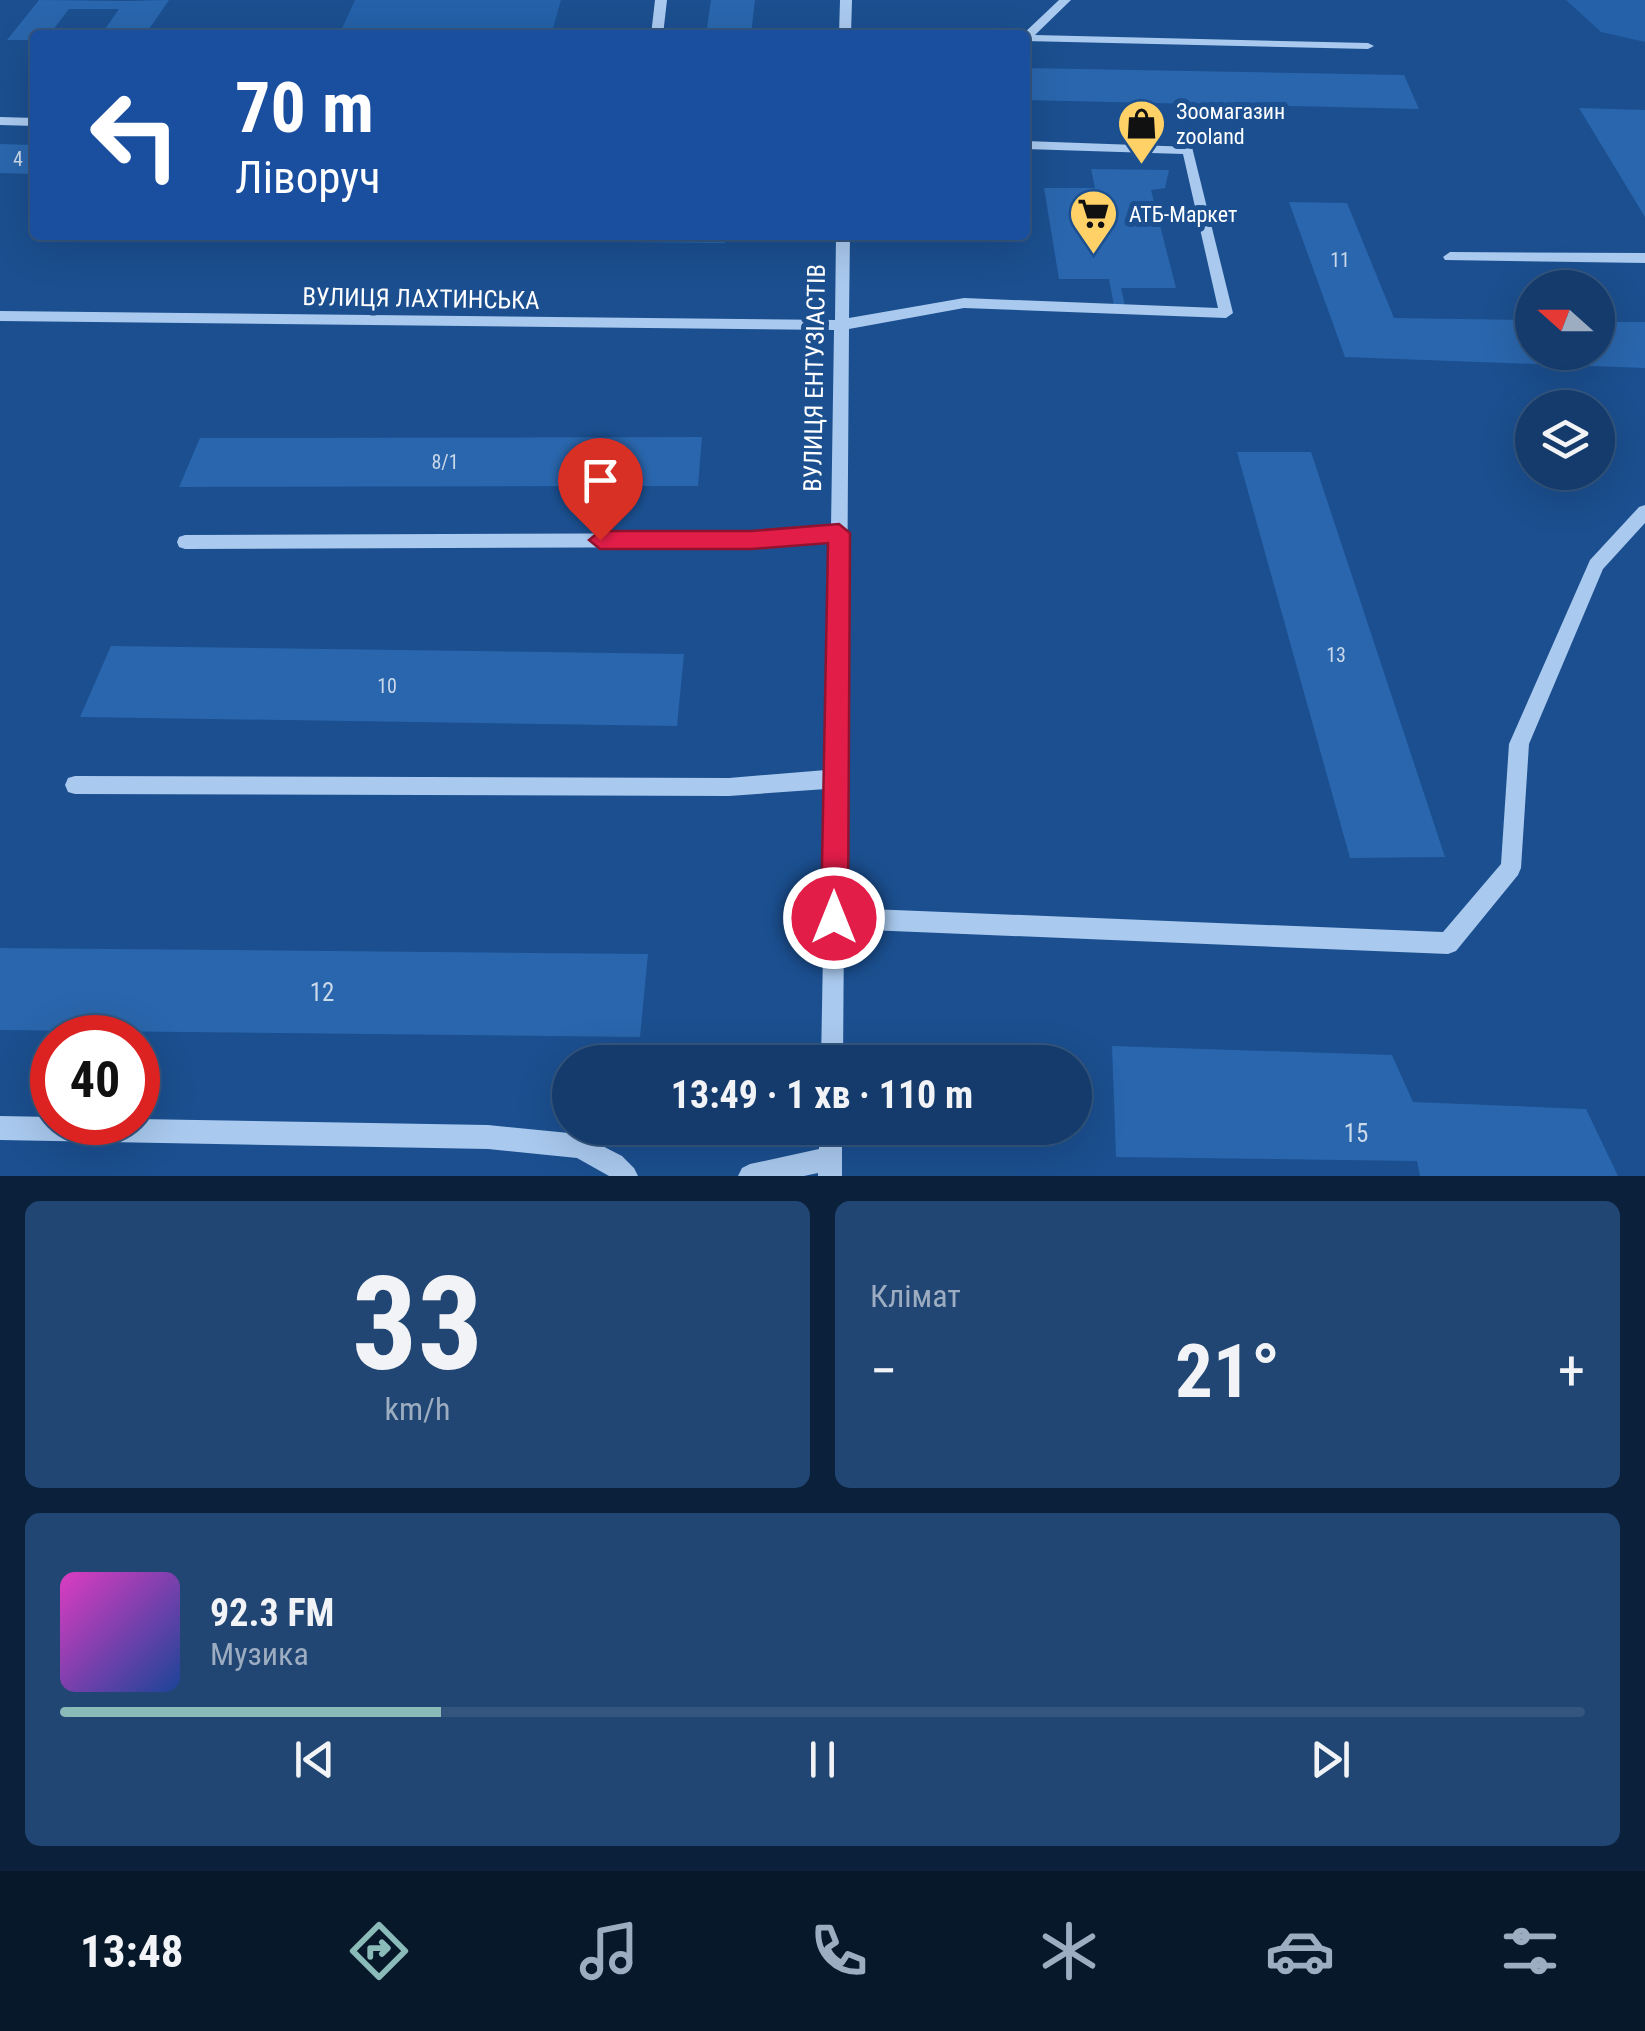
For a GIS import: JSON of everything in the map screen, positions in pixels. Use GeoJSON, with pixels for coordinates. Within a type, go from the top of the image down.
{"type":"FeatureCollection","features":[{"type":"Feature","properties":{"kind":"street"},"geometry":{"type":"LineString","coordinates":[[658,30],[661,0]]}},
{"type":"Feature","properties":{"kind":"street"},"geometry":{"type":"LineString","coordinates":[[846,0],[846,30]]}},
{"type":"Feature","properties":{"kind":"street"},"geometry":{"type":"LineString","coordinates":[[1030,35],[1065,0]]}},
{"type":"Feature","properties":{"kind":"street"},"geometry":{"type":"LineString","coordinates":[[1030,38],[1368,46]]}},
{"type":"Feature","properties":{"kind":"street"},"geometry":{"type":"LineString","coordinates":[[0,121],[30,122]]}},
{"type":"Feature","properties":{"kind":"street","name":"ВУЛИЦЯ ЛАХТИНСЬКА"},"geometry":{"type":"LineString","coordinates":[[0,316],[842,325],[964,303],[1226,313],[1188,150],[1030,144]]}},
{"type":"Feature","properties":{"kind":"street","name":"ВУЛИЦЯ ЕНТУЗІАСТІВ"},"geometry":{"type":"LineString","coordinates":[[832,1045],[843,240]]}},
{"type":"Feature","properties":{"kind":"street"},"geometry":{"type":"LineString","coordinates":[[1450,257],[1645,258]]}},
{"type":"Feature","properties":{"kind":"street"},"geometry":{"type":"LineString","coordinates":[[834,918],[1448,943],[1510,868],[1519,744],[1596,566],[1645,512]]}},
{"type":"Feature","properties":{"kind":"street"},"geometry":{"type":"LineString","coordinates":[[185,542],[751,540],[839,533]]}},
{"type":"Feature","properties":{"kind":"street"},"geometry":{"type":"LineString","coordinates":[[74,785],[729,787],[834,779]]}},
{"type":"Feature","properties":{"kind":"street"},"geometry":{"type":"LineString","coordinates":[[0,1128],[488,1137],[579,1146],[614,1164],[626,1176]]}},
{"type":"Feature","properties":{"kind":"street"},"geometry":{"type":"LineString","coordinates":[[750,1176],[831,1167]]}},
{"type":"Feature","properties":{"kind":"shaded area"},"geometry":{"type":"Polygon","coordinates":[[[355,0],[561,0],[552,30],[341,30],[355,0]]]}},
{"type":"Feature","properties":{"kind":"shaded area"},"geometry":{"type":"Polygon","coordinates":[[[1566,0],[1645,0],[1645,42],[1601,32],[1566,0]]]}},
{"type":"Feature","properties":{"kind":"building"},"geometry":{"type":"Polygon","coordinates":[[[39,0],[169,0],[148,30],[104,30],[119,9],[69,9],[53,30],[30,30],[30,40],[7,40],[39,0]]]}},
{"type":"Feature","properties":{"kind":"building"},"geometry":{"type":"Polygon","coordinates":[[[711,0],[755,0],[752,30],[707,30],[711,0]]]}},
{"type":"Feature","properties":{"kind":"building"},"geometry":{"type":"Polygon","coordinates":[[[1030,68],[1404,75],[1419,109],[1030,100],[1030,68]]]}},
{"type":"Feature","properties":{"kind":"building"},"geometry":{"type":"Polygon","coordinates":[[[1579,108],[1645,110],[1645,217],[1579,108]]]}},
{"type":"Feature","properties":{"kind":"building"},"geometry":{"type":"Polygon","coordinates":[[[0,144],[30,145],[30,174],[0,173],[0,144]]]}},
{"type":"Feature","properties":{"kind":"building"},"geometry":{"type":"Polygon","coordinates":[[[1091,169],[1169,170],[1165,188],[1151,190],[1176,288],[1121,288],[1125,306],[1114,306],[1109,279],[1059,279],[1044,188],[1095,188],[1091,169]]]}},
{"type":"Feature","properties":{"kind":"building"},"geometry":{"type":"Polygon","coordinates":[[[1289,202],[1347,203],[1394,318],[1515,320],[1515,363],[1345,357],[1289,202]]]}},
{"type":"Feature","properties":{"kind":"building"},"geometry":{"type":"Polygon","coordinates":[[[444,240],[725,240],[725,243],[444,240]]]}},
{"type":"Feature","properties":{"kind":"building"},"geometry":{"type":"Polygon","coordinates":[[[1615,322],[1645,322],[1645,368],[1615,367],[1615,322]]]}},
{"type":"Feature","properties":{"kind":"building"},"geometry":{"type":"Polygon","coordinates":[[[702,437],[698,486],[179,487],[200,438],[702,437]]]}},
{"type":"Feature","properties":{"kind":"building"},"geometry":{"type":"Polygon","coordinates":[[[1237,452],[1311,452],[1445,857],[1350,858],[1237,452]]]}},
{"type":"Feature","properties":{"kind":"building"},"geometry":{"type":"Polygon","coordinates":[[[111,646],[684,654],[677,726],[80,717],[111,646]]]}},
{"type":"Feature","properties":{"kind":"building"},"geometry":{"type":"Polygon","coordinates":[[[0,948],[648,954],[640,1037],[160,1032],[160,1015],[30,1015],[30,1030],[0,1030],[0,948]]]}},
{"type":"Feature","properties":{"kind":"building"},"geometry":{"type":"Polygon","coordinates":[[[1112,1046],[1392,1055],[1413,1102],[1586,1109],[1618,1176],[1420,1176],[1417,1161],[1116,1157],[1112,1046]]]}},
{"type":"Feature","properties":{"kind":"place","name":"Зоомагазин zooland"},"geometry":{"type":"Point","coordinates":[1141,166]}},
{"type":"Feature","properties":{"kind":"place","name":"АТБ-Маркет"},"geometry":{"type":"Point","coordinates":[1094,256]}},
{"type":"Feature","properties":{"kind":"route"},"geometry":{"type":"LineString","coordinates":[[600,540],[751,540],[839,533],[834,918]]}}]}
